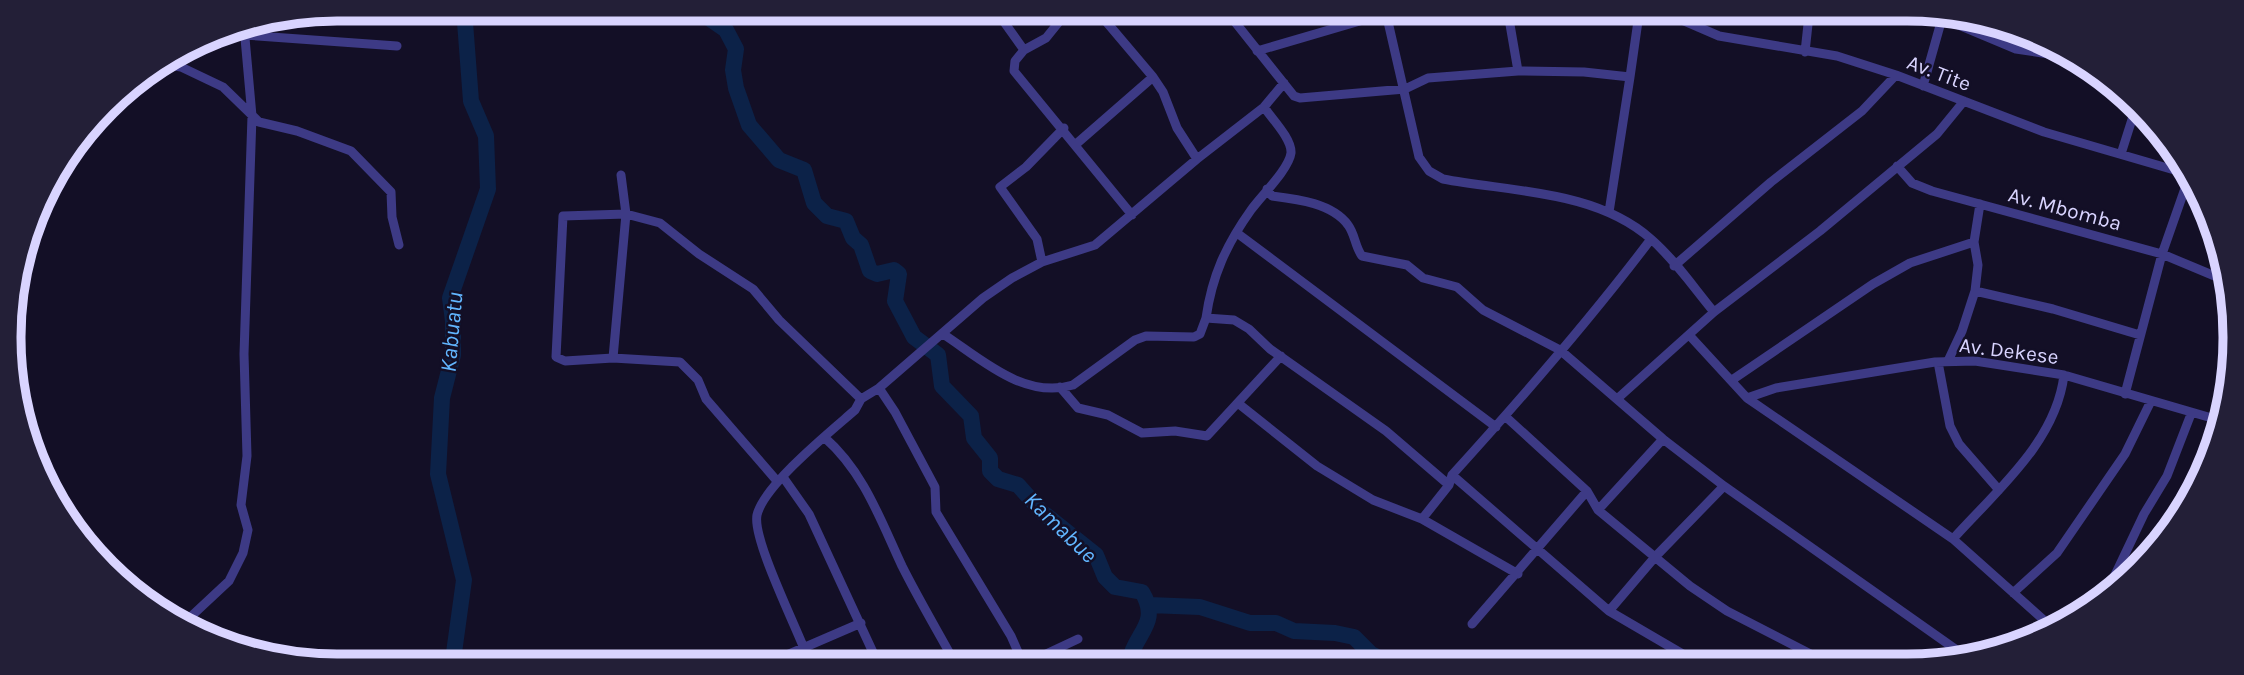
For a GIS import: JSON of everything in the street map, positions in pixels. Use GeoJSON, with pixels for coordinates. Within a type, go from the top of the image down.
{"type":"FeatureCollection","features":[{"type":"Feature","properties":{"kind":"street"},"geometry":{"type":"LineString","coordinates":[[1004,21],[1024,50]]}},
{"type":"Feature","properties":{"kind":"street"},"geometry":{"type":"LineString","coordinates":[[1060,21],[1046,38],[1024,50],[1015,61],[1014,71],[1064,128],[1132,215]]}},
{"type":"Feature","properties":{"kind":"street"},"geometry":{"type":"LineString","coordinates":[[1106,21],[1163,92],[1177,128],[1197,159]]}},
{"type":"Feature","properties":{"kind":"street"},"geometry":{"type":"LineString","coordinates":[[1234,21],[1284,83],[1300,98],[1405,89],[1428,78],[1517,71],[1584,72],[1630,77]]}},
{"type":"Feature","properties":{"kind":"street"},"geometry":{"type":"LineString","coordinates":[[1257,51],[1360,21]]}},
{"type":"Feature","properties":{"kind":"street"},"geometry":{"type":"LineString","coordinates":[[1389,21],[1419,157],[1429,171],[1443,179],[1549,195],[1609,212],[1651,239],[1714,312]]}},
{"type":"Feature","properties":{"kind":"street"},"geometry":{"type":"LineString","coordinates":[[1509,21],[1517,71]]}},
{"type":"Feature","properties":{"kind":"street"},"geometry":{"type":"LineString","coordinates":[[1609,212],[1638,21]]}},
{"type":"Feature","properties":{"kind":"street","name":"Av. Tite"},"geometry":{"type":"LineString","coordinates":[[1688,21],[1719,36],[1837,56],[1896,75],[2044,132],[2176,172]]}},
{"type":"Feature","properties":{"kind":"street"},"geometry":{"type":"LineString","coordinates":[[1805,52],[1808,21]]}},
{"type":"Feature","properties":{"kind":"street"},"geometry":{"type":"LineString","coordinates":[[1923,86],[1940,23]]}},
{"type":"Feature","properties":{"kind":"street"},"geometry":{"type":"LineString","coordinates":[[1964,26],[2016,49],[2045,54]]}},
{"type":"Feature","properties":{"kind":"street"},"geometry":{"type":"LineString","coordinates":[[256,32],[397,46]]}},
{"type":"Feature","properties":{"kind":"street"},"geometry":{"type":"LineString","coordinates":[[190,617],[229,581],[243,553],[248,530],[241,505],[247,456],[244,341],[252,116],[244,35]]}},
{"type":"Feature","properties":{"kind":"street"},"geometry":{"type":"LineString","coordinates":[[174,66],[223,87],[259,121],[297,131],[351,151],[391,192],[392,217],[399,245]]}},
{"type":"Feature","properties":{"kind":"street"},"geometry":{"type":"LineString","coordinates":[[1674,266],[1771,182],[1862,111],[1896,75]]}},
{"type":"Feature","properties":{"kind":"street"},"geometry":{"type":"LineString","coordinates":[[1075,145],[1153,78]]}},
{"type":"Feature","properties":{"kind":"street"},"geometry":{"type":"LineString","coordinates":[[806,654],[766,552],[757,520],[760,507],[780,479],[862,399],[879,388],[983,298],[1042,262],[1096,245],[1197,159],[1264,107],[1284,83]]}},
{"type":"Feature","properties":{"kind":"street"},"geometry":{"type":"LineString","coordinates":[[1617,399],[1714,312],[1820,231],[1937,134],[1964,101]]}},
{"type":"Feature","properties":{"kind":"street"},"geometry":{"type":"LineString","coordinates":[[943,334],[986,366],[1018,381],[1060,387],[1073,385],[1135,340],[1146,336],[1188,337],[1200,334],[1206,318],[1212,282],[1237,233],[1267,188],[1286,166],[1290,146],[1264,107]]}},
{"type":"Feature","properties":{"kind":"street"},"geometry":{"type":"LineString","coordinates":[[2121,154],[2133,117]]}},
{"type":"Feature","properties":{"kind":"street"},"geometry":{"type":"LineString","coordinates":[[1042,262],[1037,239],[1000,187],[1026,167],[1064,128]]}},
{"type":"Feature","properties":{"kind":"street","name":"Av. Mbomba"},"geometry":{"type":"LineString","coordinates":[[1897,166],[1912,183],[2162,254],[2217,277]]}},
{"type":"Feature","properties":{"kind":"street"},"geometry":{"type":"LineString","coordinates":[[612,358],[626,214],[621,174]]}},
{"type":"Feature","properties":{"kind":"street"},"geometry":{"type":"LineString","coordinates":[[2125,394],[2162,254],[2185,187]]}},
{"type":"Feature","properties":{"kind":"street"},"geometry":{"type":"LineString","coordinates":[[1267,188],[1272,196],[1307,202],[1341,218],[1349,226],[1362,256],[1408,265],[1423,278],[1457,287],[1483,310],[1560,350],[1663,439],[1724,486],[1956,650]]}},
{"type":"Feature","properties":{"kind":"street"},"geometry":{"type":"LineString","coordinates":[[1980,204],[1974,242],[1978,265],[1975,291],[1943,361],[1951,426],[1959,444],[1999,490]]}},
{"type":"Feature","properties":{"kind":"street"},"geometry":{"type":"LineString","coordinates":[[862,399],[779,320],[753,289],[699,254],[660,223],[626,214],[566,216],[560,221],[556,357],[565,361],[612,358],[680,362],[698,380],[706,399],[809,514],[874,654]]}},
{"type":"Feature","properties":{"kind":"street"},"geometry":{"type":"LineString","coordinates":[[1237,233],[1496,427]]}},
{"type":"Feature","properties":{"kind":"street"},"geometry":{"type":"LineString","coordinates":[[1422,519],[1449,485],[1452,475],[1610,293],[1651,239]]}},
{"type":"Feature","properties":{"kind":"street"},"geometry":{"type":"LineString","coordinates":[[1732,380],[1873,284],[1910,262],[1974,242]]}},
{"type":"Feature","properties":{"kind":"street"},"geometry":{"type":"LineString","coordinates":[[1975,291],[2053,309],[2140,335]]}},
{"type":"Feature","properties":{"kind":"street"},"geometry":{"type":"LineString","coordinates":[[1206,318],[1234,320],[1385,431],[1449,485]]}},
{"type":"Feature","properties":{"kind":"street"},"geometry":{"type":"LineString","coordinates":[[1690,336],[1747,398],[1953,539],[2045,621]]}},
{"type":"Feature","properties":{"kind":"street"},"geometry":{"type":"LineString","coordinates":[[1060,387],[1078,408],[1108,415],[1142,433],[1175,431],[1207,436],[1281,356]]}},
{"type":"Feature","properties":{"kind":"street","name":"Av. Dekese"},"geometry":{"type":"LineString","coordinates":[[1747,398],[1776,388],[1943,361],[2016,366],[2064,375],[2150,403],[2212,419]]}},
{"type":"Feature","properties":{"kind":"street"},"geometry":{"type":"LineString","coordinates":[[1953,539],[1999,490],[2051,418],[2061,398],[2064,375]]}},
{"type":"Feature","properties":{"kind":"street"},"geometry":{"type":"LineString","coordinates":[[879,388],[907,433],[935,487],[936,512],[1012,636],[1019,654]]}},
{"type":"Feature","properties":{"kind":"street"},"geometry":{"type":"LineString","coordinates":[[2013,593],[2057,553],[2125,454],[2150,403]]}},
{"type":"Feature","properties":{"kind":"street"},"geometry":{"type":"LineString","coordinates":[[1239,404],[1317,467],[1373,499],[1422,519],[1518,574]]}},
{"type":"Feature","properties":{"kind":"street"},"geometry":{"type":"LineString","coordinates":[[2121,569],[2144,514],[2167,475],[2191,414]]}},
{"type":"Feature","properties":{"kind":"street"},"geometry":{"type":"LineString","coordinates":[[1506,416],[1587,491],[1598,510],[1690,586],[1727,611],[1811,654]]}},
{"type":"Feature","properties":{"kind":"street"},"geometry":{"type":"LineString","coordinates":[[824,437],[844,455],[873,499],[903,568],[950,654]]}},
{"type":"Feature","properties":{"kind":"street"},"geometry":{"type":"LineString","coordinates":[[1598,510],[1663,439]]}},
{"type":"Feature","properties":{"kind":"street"},"geometry":{"type":"LineString","coordinates":[[1452,475],[1609,611],[1683,654]]}},
{"type":"Feature","properties":{"kind":"street"},"geometry":{"type":"LineString","coordinates":[[1609,611],[1655,557],[1724,486]]}},
{"type":"Feature","properties":{"kind":"street"},"geometry":{"type":"LineString","coordinates":[[1472,624],[1587,491]]}},
{"type":"Feature","properties":{"kind":"street"},"geometry":{"type":"LineString","coordinates":[[790,654],[861,623]]}},
{"type":"Feature","properties":{"kind":"street"},"geometry":{"type":"LineString","coordinates":[[1047,654],[1078,639]]}},
{"type":"Feature","properties":{"kind":"waterway","name":"Kabuatu"},"geometry":{"type":"LineString","coordinates":[[454,654],[464,580],[438,474],[442,398],[453,355],[450,298],[488,189],[486,136],[471,101],[465,21]]}},
{"type":"Feature","properties":{"kind":"waterway","name":"Kamabue"},"geometry":{"type":"LineString","coordinates":[[713,21],[726,30],[736,49],[733,70],[736,88],[749,125],[779,160],[804,170],[814,203],[827,216],[846,221],[853,238],[861,245],[870,271],[877,274],[894,270],[899,274],[895,301],[914,337],[938,355],[942,386],[971,416],[974,438],[990,458],[990,471],[998,479],[1018,485],[1042,512],[1096,555],[1105,577],[1115,587],[1142,592],[1149,612],[1148,620],[1131,654]]}},
{"type":"Feature","properties":{"kind":"waterway"},"geometry":{"type":"LineString","coordinates":[[1149,605],[1200,607],[1250,623],[1276,623],[1294,631],[1354,637],[1371,654]]}}]}
